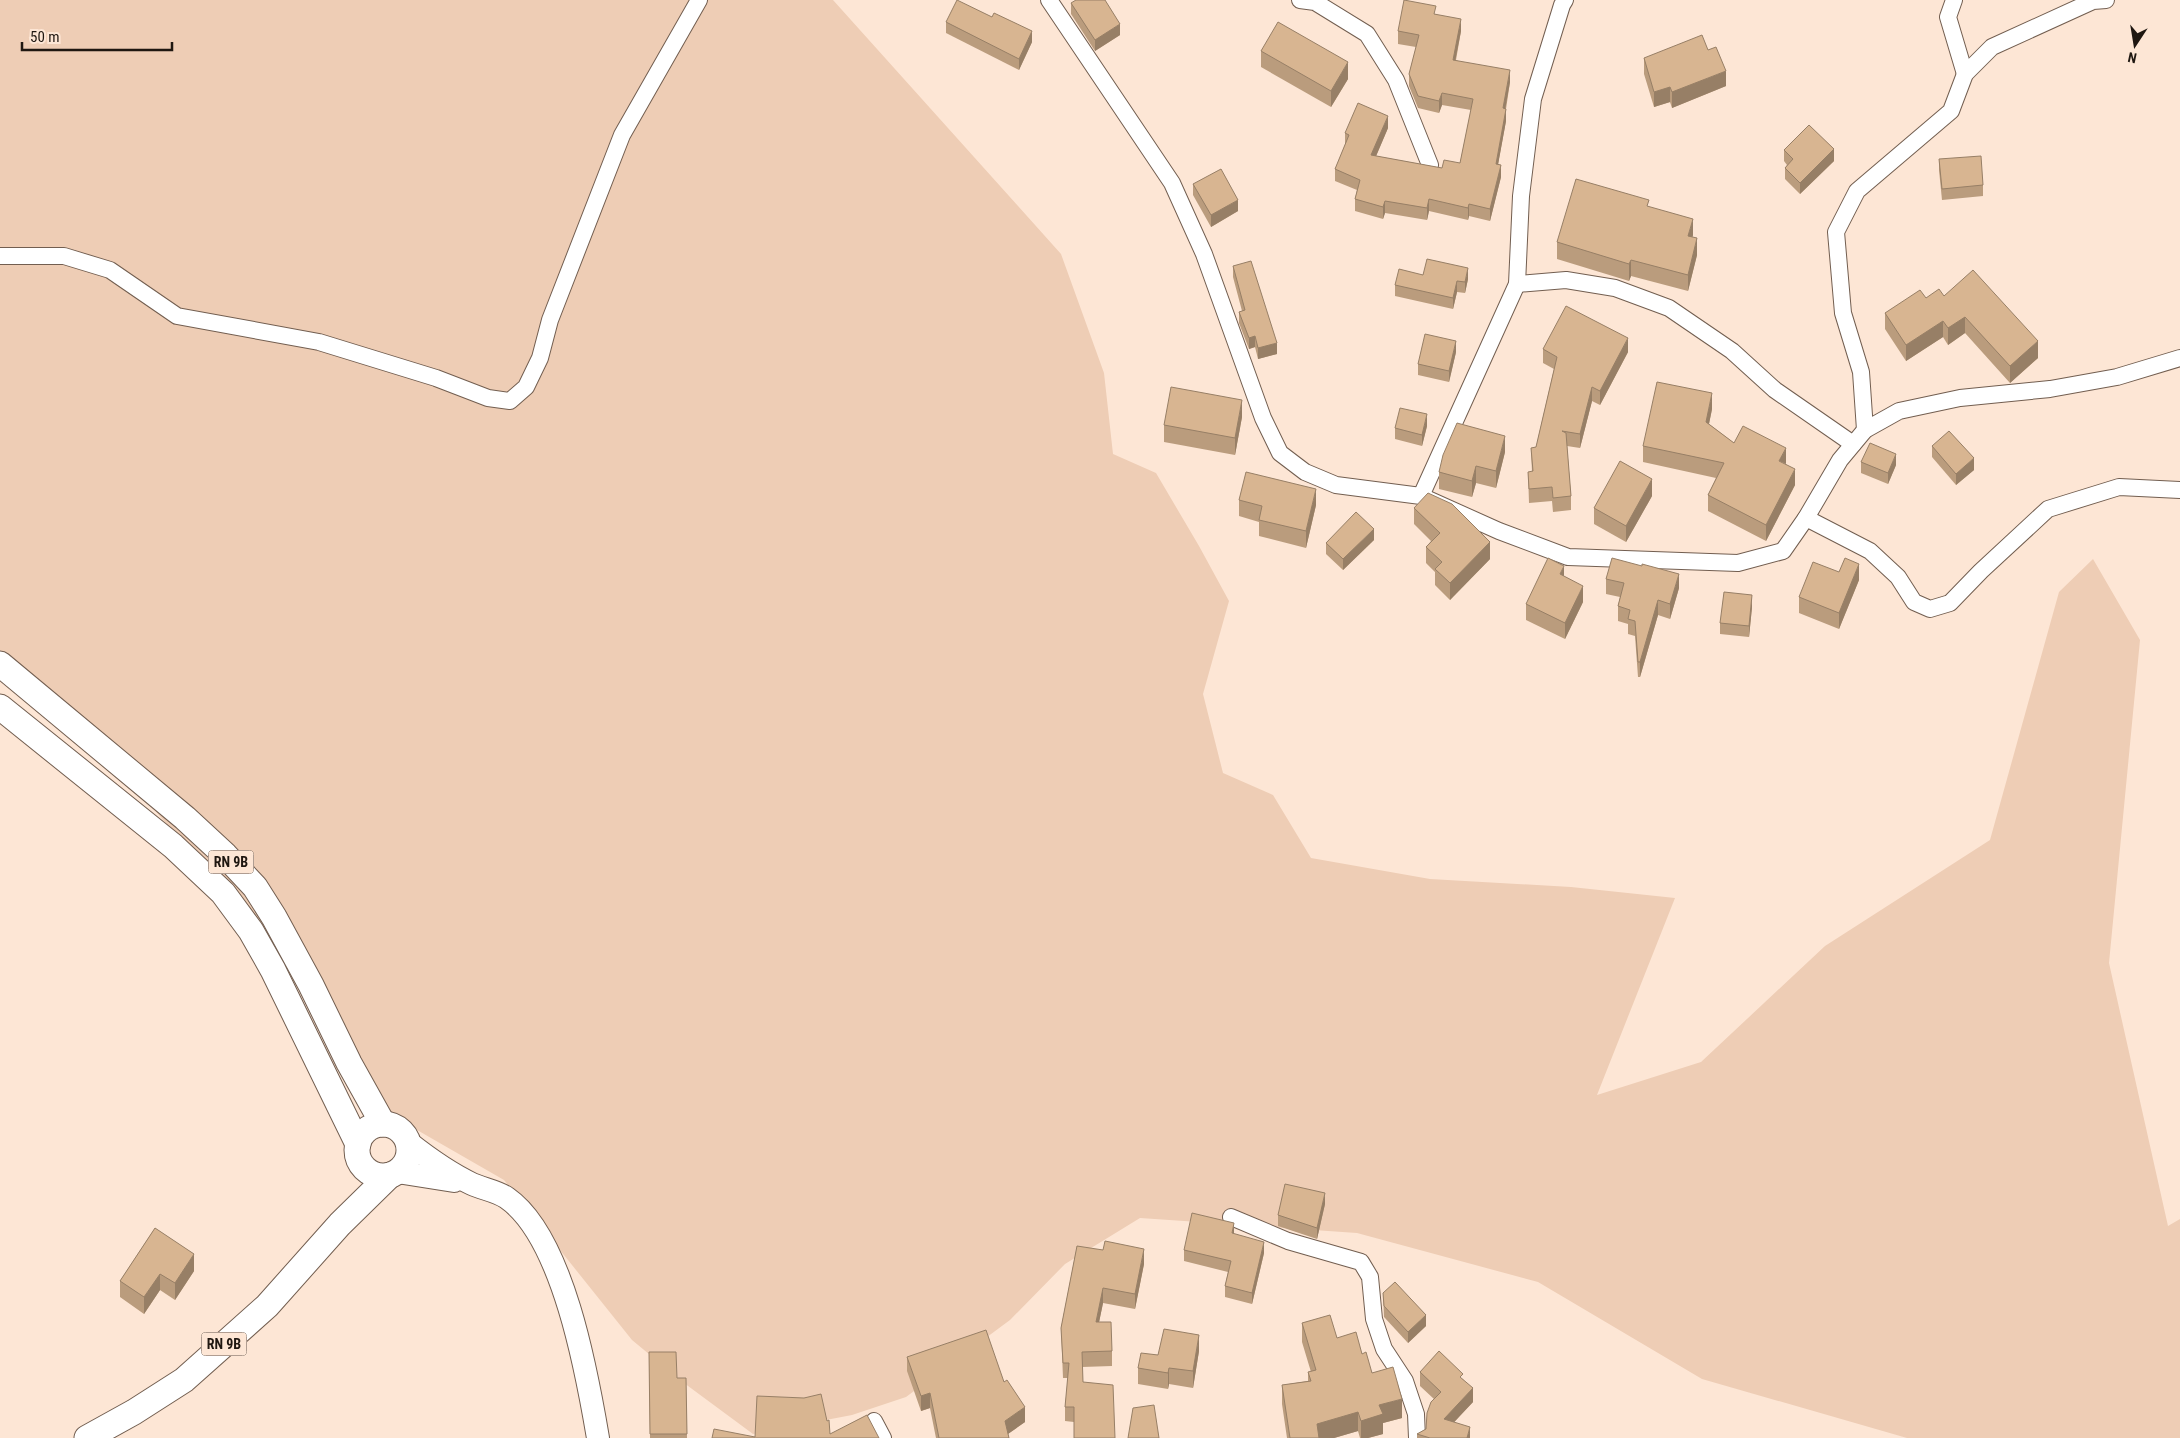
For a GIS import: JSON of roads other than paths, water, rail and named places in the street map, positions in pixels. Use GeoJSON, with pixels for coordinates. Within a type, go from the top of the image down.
{"type":"FeatureCollection","features":[{"type":"Feature","properties":{"kind":"main road","name":"RN 9B"},"geometry":{"type":"LineString","coordinates":[[0,664],[177,811],[225,855],[255,887],[311,985],[349,1063],[383,1124]]}},
{"type":"Feature","properties":{"kind":"main road","name":"RN 9B"},"geometry":{"type":"LineString","coordinates":[[0,707],[173,846],[223,893],[251,932],[273,970],[359,1153],[340,1224]]}},
{"type":"Feature","properties":{"kind":"main road"},"geometry":{"type":"LineString","coordinates":[[472,1184],[393,1173],[373,1173],[359,1153],[361,1136],[367,1129],[383,1124],[399,1129],[409,1143],[443,1168],[472,1184],[507,1198],[534,1225],[554,1267],[576,1329],[598,1438]]}},
{"type":"Feature","properties":{"kind":"main road"},"geometry":{"type":"LineString","coordinates":[[393,1173],[408,1159],[409,1143]]}},
{"type":"Feature","properties":{"kind":"main road","name":"RN 9B"},"geometry":{"type":"LineString","coordinates":[[87,1438],[134,1412],[184,1380],[267,1306],[340,1224],[393,1173]]}},
{"type":"Feature","properties":{"kind":"street"},"geometry":{"type":"LineString","coordinates":[[0,256],[64,256],[110,270],[177,316],[319,342],[436,378],[488,398],[510,402],[526,387],[540,358],[550,320],[622,135],[699,0]]}},
{"type":"Feature","properties":{"kind":"street"},"geometry":{"type":"LineString","coordinates":[[1049,0],[1172,183],[1204,254],[1263,418],[1280,452],[1305,472],[1336,484],[1421,496],[1499,531],[1568,557],[1738,564],[1784,551],[1840,460],[1853,444],[1865,430],[1899,411],[1960,398],[2050,389],[2117,377],[2180,358]]}},
{"type":"Feature","properties":{"kind":"street"},"geometry":{"type":"LineString","coordinates":[[1300,0],[1315,2],[1367,34],[1396,80],[1430,165]]}},
{"type":"Feature","properties":{"kind":"street"},"geometry":{"type":"LineString","coordinates":[[1954,0],[1948,17],[1965,74]]}},
{"type":"Feature","properties":{"kind":"street"},"geometry":{"type":"LineString","coordinates":[[1865,430],[1861,372],[1843,313],[1836,232],[1858,191],[1950,111],[1965,74],[1992,47],[2093,1],[2106,0]]}},
{"type":"Feature","properties":{"kind":"street"},"geometry":{"type":"LineString","coordinates":[[1421,496],[1517,284],[1521,196],[1533,99],[1567,2]]}},
{"type":"Feature","properties":{"kind":"street"},"geometry":{"type":"LineString","coordinates":[[1517,284],[1566,280],[1616,288],[1669,308],[1732,351],[1775,390],[1853,444]]}},
{"type":"Feature","properties":{"kind":"street"},"geometry":{"type":"LineString","coordinates":[[1806,518],[1870,551],[1898,577],[1914,602],[1930,609],[1950,603],[1981,571],[2048,509],[2119,487],[2180,490]]}},
{"type":"Feature","properties":{"kind":"street"},"geometry":{"type":"LineString","coordinates":[[1231,1217],[1288,1241],[1361,1262],[1370,1277],[1374,1319],[1384,1349],[1405,1381],[1416,1414],[1417,1438]]}},
{"type":"Feature","properties":{"kind":"street"},"geometry":{"type":"LineString","coordinates":[[874,1421],[883,1438]]}}]}
